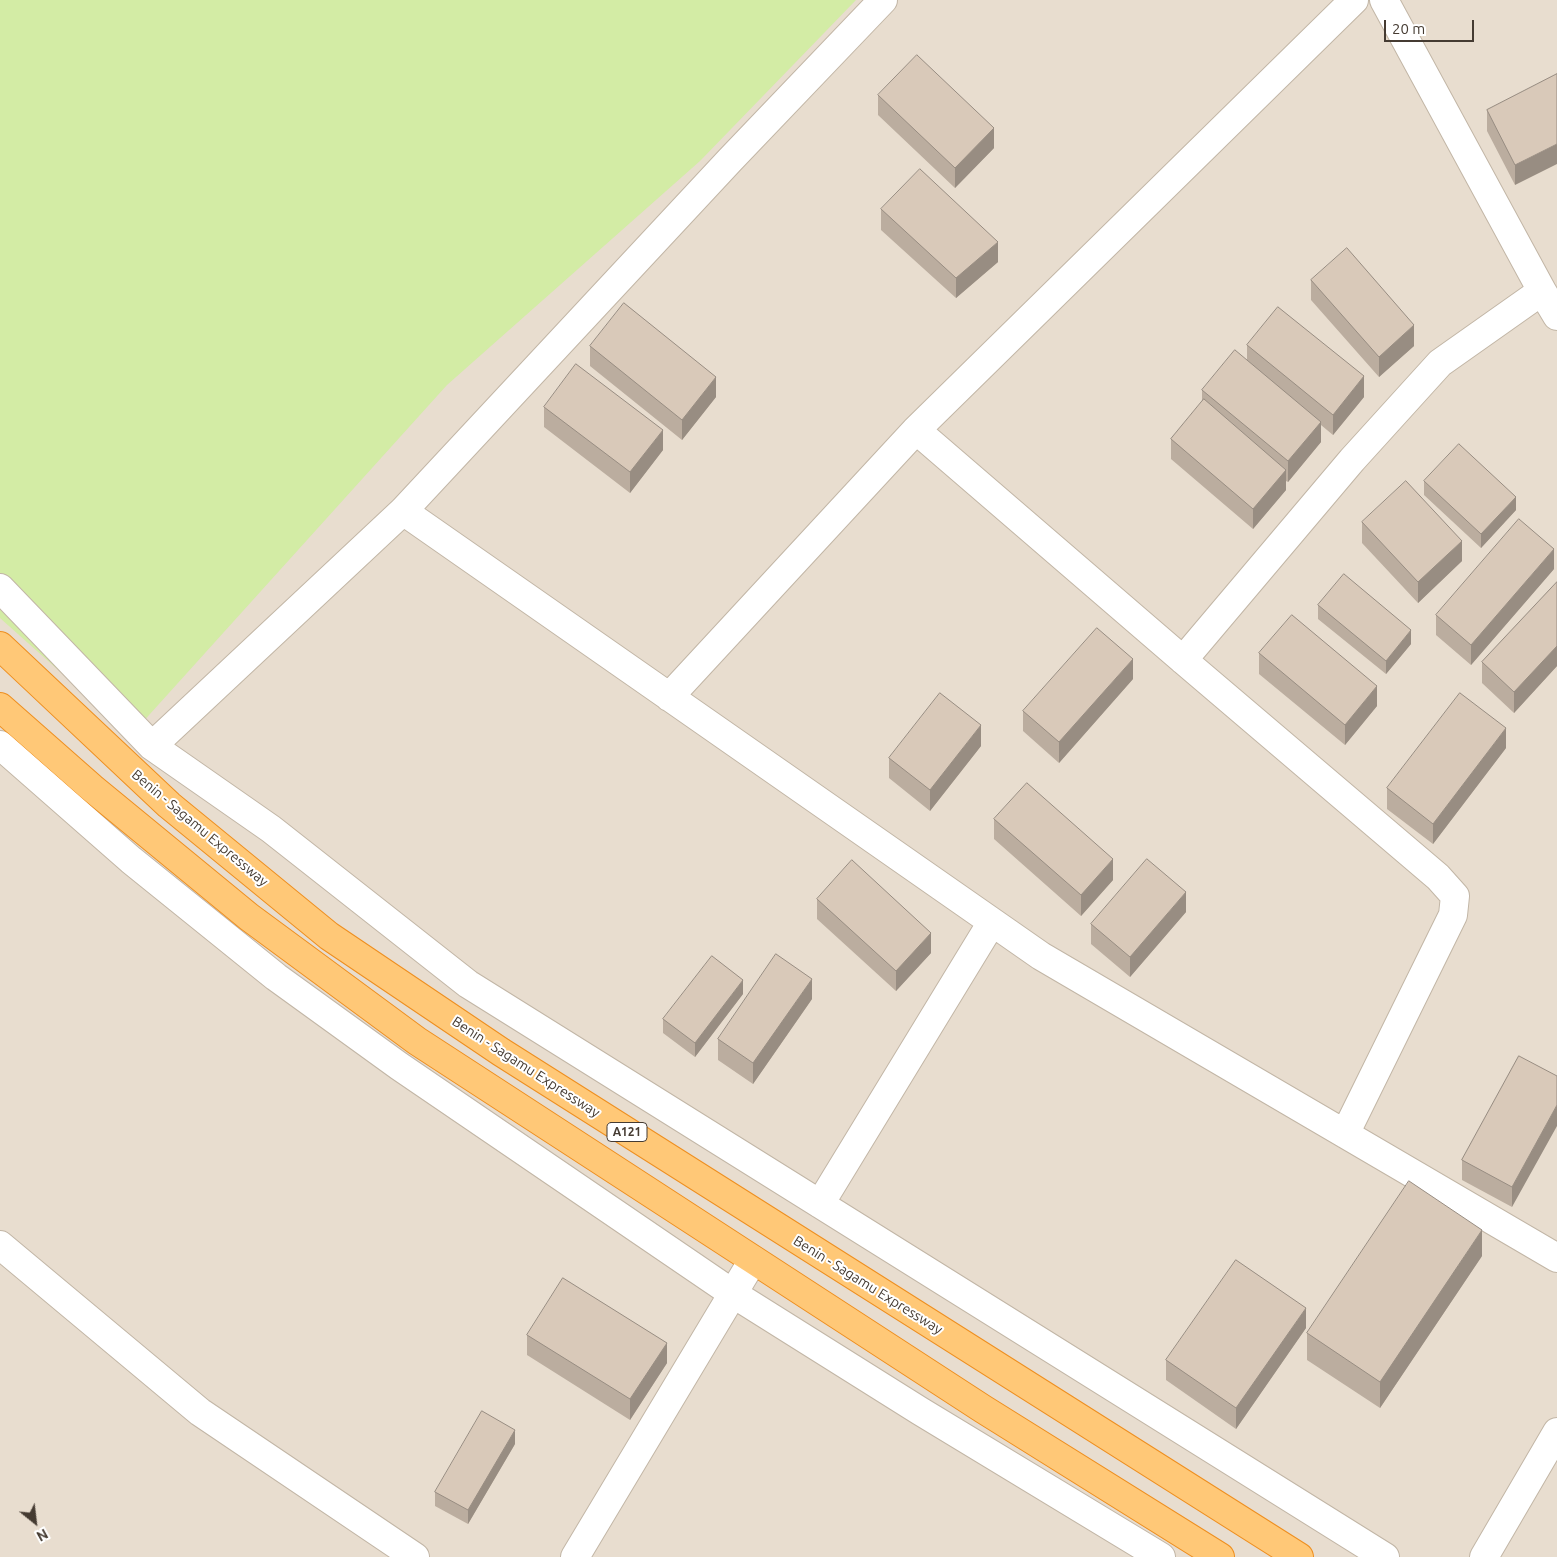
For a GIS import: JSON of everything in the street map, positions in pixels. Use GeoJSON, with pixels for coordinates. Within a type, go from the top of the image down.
{"type":"FeatureCollection","features":[{"type":"Feature","properties":{"kind":"highway","name":"Benin - Sagamu Expressway"},"geometry":{"type":"LineString","coordinates":[[0,646],[169,805],[329,936],[501,1052],[1299,1557]]}},
{"type":"Feature","properties":{"kind":"highway","name":"A121"},"geometry":{"type":"LineString","coordinates":[[0,707],[92,788],[249,917],[417,1041],[983,1409],[1220,1557]]}},
{"type":"Feature","properties":{"kind":"highway"},"geometry":{"type":"LineString","coordinates":[[478,1081],[501,1052]]}},
{"type":"Feature","properties":{"kind":"street"},"geometry":{"type":"LineString","coordinates":[[152,746],[403,511],[883,0]]}},
{"type":"Feature","properties":{"kind":"street"},"geometry":{"type":"LineString","coordinates":[[669,697],[916,430],[1354,0]]}},
{"type":"Feature","properties":{"kind":"street"},"geometry":{"type":"LineString","coordinates":[[1384,0],[1557,316]]}},
{"type":"Feature","properties":{"kind":"street"},"geometry":{"type":"LineString","coordinates":[[1183,660],[1352,460],[1440,363],[1542,291]]}},
{"type":"Feature","properties":{"kind":"street"},"geometry":{"type":"LineString","coordinates":[[916,430],[1438,877],[1455,896],[1453,915],[1345,1134]]}},
{"type":"Feature","properties":{"kind":"street"},"geometry":{"type":"LineString","coordinates":[[403,511],[1041,956],[1557,1258]]}},
{"type":"Feature","properties":{"kind":"street"},"geometry":{"type":"LineString","coordinates":[[0,588],[152,746],[271,829],[468,984],[1385,1557]]}},
{"type":"Feature","properties":{"kind":"street"},"geometry":{"type":"LineString","coordinates":[[0,745],[131,860],[276,977],[399,1066],[732,1293],[928,1416],[1160,1557]]}},
{"type":"Feature","properties":{"kind":"street"},"geometry":{"type":"LineString","coordinates":[[820,1204],[992,922]]}},
{"type":"Feature","properties":{"kind":"street"},"geometry":{"type":"LineString","coordinates":[[0,1245],[200,1412],[415,1557]]}},
{"type":"Feature","properties":{"kind":"street"},"geometry":{"type":"LineString","coordinates":[[575,1557],[753,1260]]}},
{"type":"Feature","properties":{"kind":"street"},"geometry":{"type":"LineString","coordinates":[[1484,1557],[1557,1432]]}},
{"type":"Feature","properties":{"kind":"shaded area"},"geometry":{"type":"Polygon","coordinates":[[[0,0],[1557,0],[1557,1557],[0,1557],[0,0]]]}},
{"type":"Feature","properties":{"kind":"green space"},"geometry":{"type":"Polygon","coordinates":[[[0,0],[856,0],[700,161],[447,385],[131,735],[0,618],[0,0]]]}},
{"type":"Feature","properties":{"kind":"building"},"geometry":{"type":"Polygon","coordinates":[[[917,55],[994,128],[955,168],[878,95],[917,55]]]}},
{"type":"Feature","properties":{"kind":"building"},"geometry":{"type":"Polygon","coordinates":[[[1557,74],[1557,144],[1515,165],[1487,110],[1557,74]]]}},
{"type":"Feature","properties":{"kind":"building"},"geometry":{"type":"Polygon","coordinates":[[[920,169],[998,242],[956,278],[881,209],[920,169]]]}},
{"type":"Feature","properties":{"kind":"building"},"geometry":{"type":"Polygon","coordinates":[[[1347,248],[1414,325],[1379,357],[1311,280],[1347,248]]]}},
{"type":"Feature","properties":{"kind":"building"},"geometry":{"type":"Polygon","coordinates":[[[624,303],[716,377],[682,420],[590,346],[624,303]]]}},
{"type":"Feature","properties":{"kind":"building"},"geometry":{"type":"Polygon","coordinates":[[[1278,307],[1364,376],[1333,415],[1247,345],[1278,307]]]}},
{"type":"Feature","properties":{"kind":"building"},"geometry":{"type":"Polygon","coordinates":[[[1235,350],[1321,422],[1288,461],[1202,390],[1235,350]]]}},
{"type":"Feature","properties":{"kind":"building"},"geometry":{"type":"Polygon","coordinates":[[[576,364],[663,430],[630,472],[544,407],[576,364]]]}},
{"type":"Feature","properties":{"kind":"building"},"geometry":{"type":"Polygon","coordinates":[[[1204,399],[1286,470],[1253,509],[1171,439],[1204,399]]]}},
{"type":"Feature","properties":{"kind":"building"},"geometry":{"type":"Polygon","coordinates":[[[1459,444],[1516,497],[1481,534],[1424,481],[1459,444]]]}},
{"type":"Feature","properties":{"kind":"building"},"geometry":{"type":"Polygon","coordinates":[[[1406,481],[1462,541],[1418,582],[1362,522],[1406,481]]]}},
{"type":"Feature","properties":{"kind":"building"},"geometry":{"type":"Polygon","coordinates":[[[1519,519],[1554,549],[1471,645],[1436,615],[1519,519]]]}},
{"type":"Feature","properties":{"kind":"building"},"geometry":{"type":"Polygon","coordinates":[[[1344,574],[1411,630],[1386,661],[1318,605],[1344,574]]]}},
{"type":"Feature","properties":{"kind":"building"},"geometry":{"type":"Polygon","coordinates":[[[1557,582],[1557,646],[1514,692],[1482,662],[1557,582]]]}},
{"type":"Feature","properties":{"kind":"building"},"geometry":{"type":"Polygon","coordinates":[[[1292,615],[1377,686],[1345,725],[1259,653],[1292,615]]]}},
{"type":"Feature","properties":{"kind":"building"},"geometry":{"type":"Polygon","coordinates":[[[1097,628],[1133,659],[1059,742],[1023,711],[1097,628]]]}},
{"type":"Feature","properties":{"kind":"building"},"geometry":{"type":"Polygon","coordinates":[[[940,693],[981,725],[930,790],[889,758],[940,693]]]}},
{"type":"Feature","properties":{"kind":"building"},"geometry":{"type":"Polygon","coordinates":[[[1460,693],[1506,728],[1433,824],[1387,788],[1460,693]]]}},
{"type":"Feature","properties":{"kind":"building"},"geometry":{"type":"Polygon","coordinates":[[[1027,783],[1113,859],[1081,895],[994,819],[1027,783]]]}},
{"type":"Feature","properties":{"kind":"building"},"geometry":{"type":"Polygon","coordinates":[[[1147,859],[1186,892],[1130,957],[1091,924],[1147,859]]]}},
{"type":"Feature","properties":{"kind":"building"},"geometry":{"type":"Polygon","coordinates":[[[852,860],[931,933],[896,971],[817,899],[852,860]]]}},
{"type":"Feature","properties":{"kind":"building"},"geometry":{"type":"Polygon","coordinates":[[[776,954],[812,979],[753,1063],[718,1039],[776,954]]]}},
{"type":"Feature","properties":{"kind":"building"},"geometry":{"type":"Polygon","coordinates":[[[712,956],[743,980],[695,1043],[663,1019],[712,956]]]}},
{"type":"Feature","properties":{"kind":"building"},"geometry":{"type":"Polygon","coordinates":[[[1519,1056],[1557,1076],[1557,1105],[1512,1187],[1462,1160],[1519,1056]]]}},
{"type":"Feature","properties":{"kind":"building"},"geometry":{"type":"Polygon","coordinates":[[[1409,1181],[1482,1230],[1380,1382],[1307,1333],[1409,1181]]]}},
{"type":"Feature","properties":{"kind":"building"},"geometry":{"type":"Polygon","coordinates":[[[1236,1260],[1306,1308],[1236,1408],[1166,1360],[1236,1260]]]}},
{"type":"Feature","properties":{"kind":"building"},"geometry":{"type":"Polygon","coordinates":[[[563,1278],[667,1343],[630,1399],[527,1335],[563,1278]]]}},
{"type":"Feature","properties":{"kind":"building"},"geometry":{"type":"Polygon","coordinates":[[[482,1411],[515,1430],[468,1510],[435,1492],[482,1411]]]}}]}
